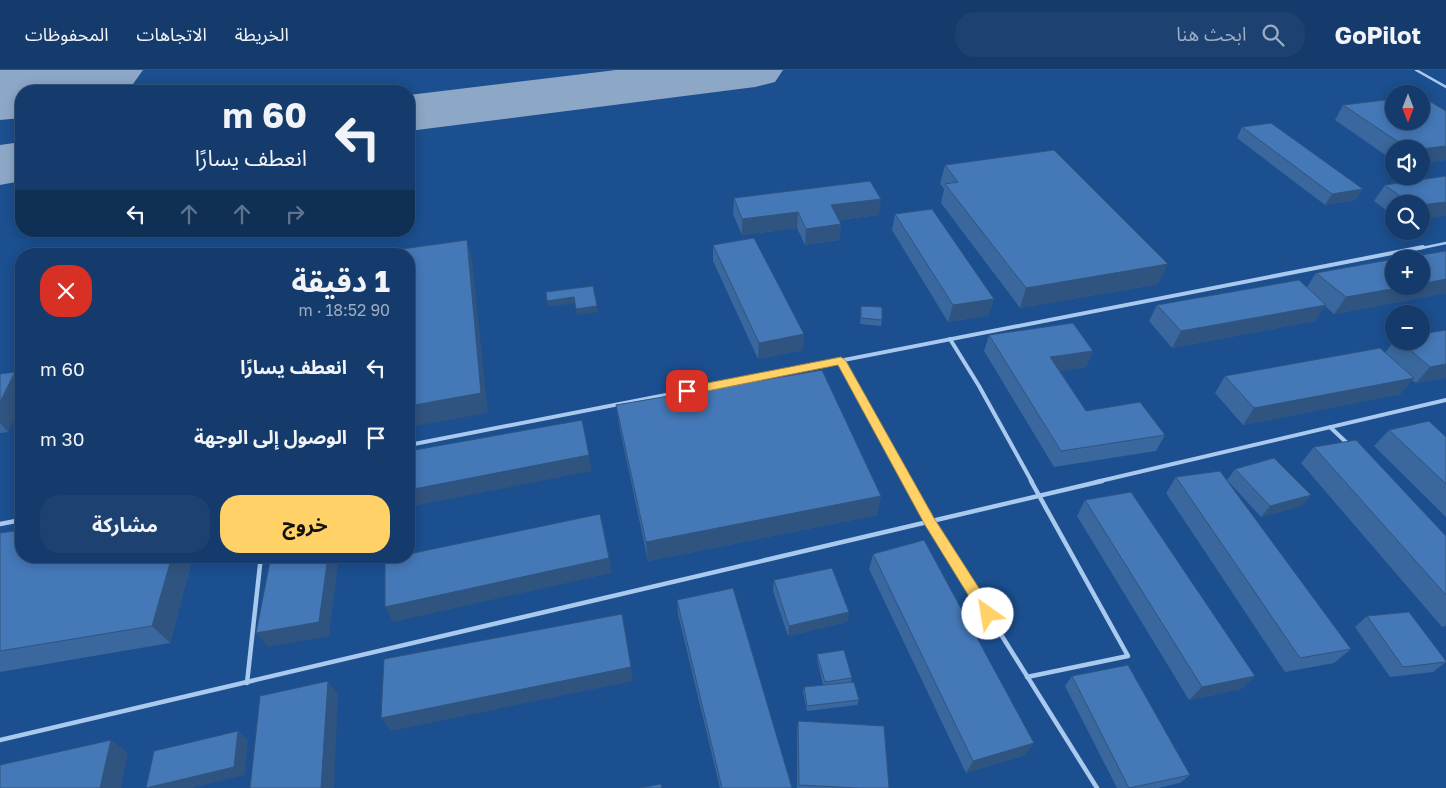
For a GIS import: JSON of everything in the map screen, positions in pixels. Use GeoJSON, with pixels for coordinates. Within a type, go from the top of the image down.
{"type":"FeatureCollection","features":[{"type":"Feature","properties":{"kind":"lane"},"geometry":{"type":"LineString","coordinates":[[1416,70],[1446,87]]}},
{"type":"Feature","properties":{"kind":"lane"},"geometry":{"type":"LineString","coordinates":[[415,444],[1446,243]]}},
{"type":"Feature","properties":{"kind":"lane"},"geometry":{"type":"LineString","coordinates":[[950,339],[1040,495],[1128,656],[1027,677]]}},
{"type":"Feature","properties":{"kind":"lane"},"geometry":{"type":"LineString","coordinates":[[841,361],[930,521],[1097,788]]}},
{"type":"Feature","properties":{"kind":"lane"},"geometry":{"type":"LineString","coordinates":[[0,740],[1446,400]]}},
{"type":"Feature","properties":{"kind":"lane"},"geometry":{"type":"LineString","coordinates":[[1330,427],[1351,446]]}},
{"type":"Feature","properties":{"kind":"lane"},"geometry":{"type":"LineString","coordinates":[[0,524],[15,521]]}},
{"type":"Feature","properties":{"kind":"lane"},"geometry":{"type":"LineString","coordinates":[[247,683],[260,563]]}},
{"type":"Feature","properties":{"kind":"building"},"geometry":{"type":"Polygon","coordinates":[[[1385,100],[1385,130],[1430,130],[1430,101],[1446,111],[1446,146],[1430,148],[1430,140],[1396,140],[1343,105],[1385,100]]]}},
{"type":"Feature","properties":{"kind":"building"},"geometry":{"type":"Polygon","coordinates":[[[1271,123],[1363,189],[1332,194],[1242,127],[1271,123]]]}},
{"type":"Feature","properties":{"kind":"building"},"geometry":{"type":"Polygon","coordinates":[[[1054,150],[1168,264],[1026,288],[945,184],[958,182],[945,165],[1054,150]]]}},
{"type":"Feature","properties":{"kind":"building"},"geometry":{"type":"Polygon","coordinates":[[[1446,176],[1446,202],[1430,204],[1430,195],[1399,195],[1385,185],[1430,185],[1430,178],[1446,176]]]}},
{"type":"Feature","properties":{"kind":"building"},"geometry":{"type":"Polygon","coordinates":[[[870,181],[881,199],[831,205],[841,224],[806,229],[798,212],[742,219],[734,198],[870,181]]]}},
{"type":"Feature","properties":{"kind":"building"},"geometry":{"type":"Polygon","coordinates":[[[932,209],[994,299],[953,305],[895,214],[932,209]]]}},
{"type":"Feature","properties":{"kind":"building"},"geometry":{"type":"Polygon","coordinates":[[[754,238],[804,334],[759,343],[713,245],[754,238]]]}},
{"type":"Feature","properties":{"kind":"building"},"geometry":{"type":"Polygon","coordinates":[[[467,240],[481,393],[415,405],[415,248],[409,248],[467,240]]]}},
{"type":"Feature","properties":{"kind":"building"},"geometry":{"type":"Polygon","coordinates":[[[1446,251],[1446,279],[1430,282],[1430,254],[1446,251]]]}},
{"type":"Feature","properties":{"kind":"building"},"geometry":{"type":"Polygon","coordinates":[[[1385,261],[1385,290],[1346,297],[1316,273],[1385,261]]]}},
{"type":"Feature","properties":{"kind":"building"},"geometry":{"type":"Polygon","coordinates":[[[1299,280],[1326,305],[1181,331],[1157,305],[1299,280]]]}},
{"type":"Feature","properties":{"kind":"building"},"geometry":{"type":"Polygon","coordinates":[[[593,286],[597,306],[576,309],[574,297],[547,301],[546,292],[593,286]]]}},
{"type":"Feature","properties":{"kind":"building"},"geometry":{"type":"Polygon","coordinates":[[[861,306],[882,307],[882,320],[861,318],[861,306]]]}},
{"type":"Feature","properties":{"kind":"building"},"geometry":{"type":"Polygon","coordinates":[[[1073,323],[1093,351],[1050,357],[1086,411],[1140,402],[1165,435],[1061,451],[989,335],[1073,323]]]}},
{"type":"Feature","properties":{"kind":"building"},"geometry":{"type":"Polygon","coordinates":[[[1446,330],[1446,364],[1430,367],[1410,350],[1430,350],[1430,333],[1446,330]]]}},
{"type":"Feature","properties":{"kind":"building"},"geometry":{"type":"Polygon","coordinates":[[[1380,348],[1414,378],[1254,408],[1225,376],[1380,348]]]}},
{"type":"Feature","properties":{"kind":"building"},"geometry":{"type":"Polygon","coordinates":[[[822,370],[881,496],[646,542],[616,405],[822,370]]]}},
{"type":"Feature","properties":{"kind":"building"},"geometry":{"type":"Polygon","coordinates":[[[15,372],[0,402],[0,374],[15,372]]]}},
{"type":"Feature","properties":{"kind":"building"},"geometry":{"type":"Polygon","coordinates":[[[582,420],[589,455],[415,489],[415,450],[582,420]]]}},
{"type":"Feature","properties":{"kind":"building"},"geometry":{"type":"Polygon","coordinates":[[[1429,421],[1446,437],[1446,484],[1389,430],[1429,421]]]}},
{"type":"Feature","properties":{"kind":"building"},"geometry":{"type":"Polygon","coordinates":[[[1356,440],[1446,536],[1446,595],[1314,447],[1356,440]]]}},
{"type":"Feature","properties":{"kind":"building"},"geometry":{"type":"Polygon","coordinates":[[[1274,458],[1311,495],[1270,506],[1235,469],[1274,458]]]}},
{"type":"Feature","properties":{"kind":"building"},"geometry":{"type":"Polygon","coordinates":[[[1220,471],[1351,649],[1300,658],[1176,477],[1220,471]]]}},
{"type":"Feature","properties":{"kind":"building"},"geometry":{"type":"Polygon","coordinates":[[[1131,492],[1255,676],[1202,687],[1085,500],[1131,492]]]}},
{"type":"Feature","properties":{"kind":"building"},"geometry":{"type":"Polygon","coordinates":[[[600,514],[609,558],[385,607],[385,563],[415,563],[415,553],[600,514]]]}},
{"type":"Feature","properties":{"kind":"building"},"geometry":{"type":"Polygon","coordinates":[[[15,531],[15,563],[170,563],[152,626],[0,651],[0,533],[15,531]]]}},
{"type":"Feature","properties":{"kind":"building"},"geometry":{"type":"Polygon","coordinates":[[[924,540],[1034,743],[973,761],[873,554],[924,540]]]}},
{"type":"Feature","properties":{"kind":"building"},"geometry":{"type":"Polygon","coordinates":[[[270,563],[327,563],[319,622],[256,633],[270,563]]]}},
{"type":"Feature","properties":{"kind":"building"},"geometry":{"type":"Polygon","coordinates":[[[832,568],[849,612],[789,626],[774,580],[832,568]]]}},
{"type":"Feature","properties":{"kind":"building"},"geometry":{"type":"Polygon","coordinates":[[[733,588],[792,788],[722,788],[677,600],[733,588]]]}},
{"type":"Feature","properties":{"kind":"building"},"geometry":{"type":"Polygon","coordinates":[[[1409,612],[1446,662],[1403,667],[1367,616],[1409,612]]]}},
{"type":"Feature","properties":{"kind":"building"},"geometry":{"type":"Polygon","coordinates":[[[622,614],[631,667],[381,718],[384,659],[622,614]]]}},
{"type":"Feature","properties":{"kind":"building"},"geometry":{"type":"Polygon","coordinates":[[[844,650],[852,678],[825,682],[817,654],[844,650]]]}},
{"type":"Feature","properties":{"kind":"building"},"geometry":{"type":"Polygon","coordinates":[[[1128,665],[1190,775],[1129,788],[1072,676],[1128,665]]]}},
{"type":"Feature","properties":{"kind":"building"},"geometry":{"type":"Polygon","coordinates":[[[328,681],[321,788],[250,788],[260,696],[328,681]]]}},
{"type":"Feature","properties":{"kind":"building"},"geometry":{"type":"Polygon","coordinates":[[[854,682],[859,700],[807,706],[804,687],[854,682]]]}},
{"type":"Feature","properties":{"kind":"building"},"geometry":{"type":"Polygon","coordinates":[[[798,721],[884,726],[889,788],[799,785],[798,721]]]}},
{"type":"Feature","properties":{"kind":"building"},"geometry":{"type":"Polygon","coordinates":[[[238,731],[234,767],[146,788],[154,751],[238,731]]]}},
{"type":"Feature","properties":{"kind":"building"},"geometry":{"type":"Polygon","coordinates":[[[111,740],[100,788],[0,788],[0,765],[111,740]]]}},
{"type":"Feature","properties":{"kind":"building"},"geometry":{"type":"Polygon","coordinates":[[[661,784],[662,788],[640,788],[661,784]]]}},
{"type":"Feature","properties":{"kind":"taxiway"},"geometry":{"type":"LineString","coordinates":[[415,112],[755,70]]}},
{"type":"Feature","properties":{"kind":"taxiway"},"geometry":{"type":"LineString","coordinates":[[0,165],[15,163]]}},
{"type":"Feature","properties":{"kind":"runway"},"geometry":{"type":"LineString","coordinates":[[0,78],[73,70]]}},
{"type":"Feature","properties":{"kind":"route"},"geometry":{"type":"LineString","coordinates":[[687,391],[841,361],[930,521],[988,614]]}}]}
